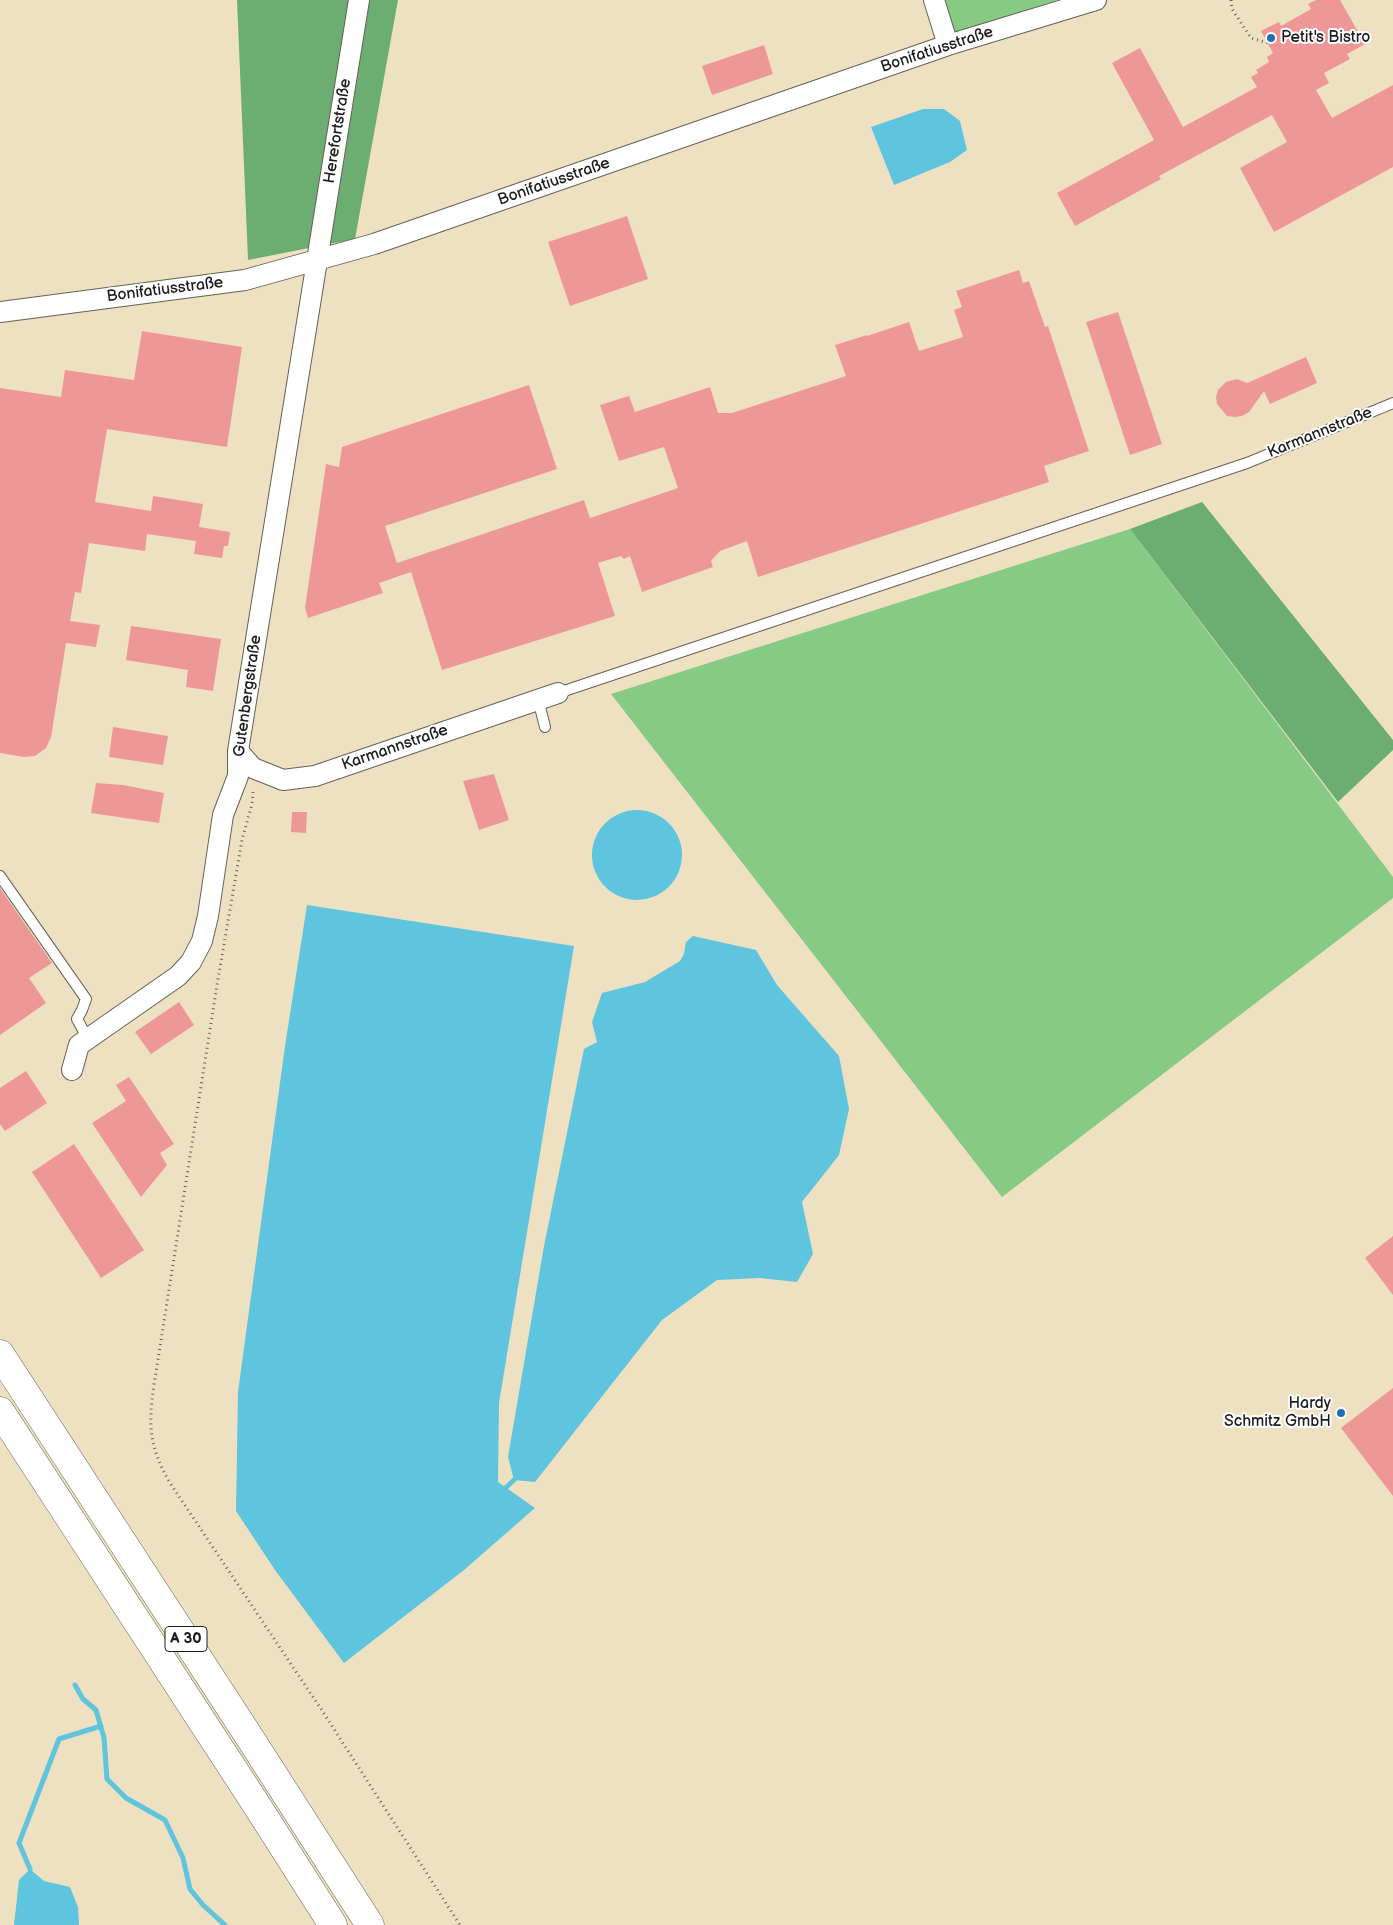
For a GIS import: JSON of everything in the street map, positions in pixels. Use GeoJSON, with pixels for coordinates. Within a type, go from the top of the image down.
{"type":"FeatureCollection","features":[{"type":"Feature","properties":{"kind":"highway","name":"A 30"},"geometry":{"type":"LineString","coordinates":[[0,1354],[370,1925]]}},
{"type":"Feature","properties":{"kind":"highway","name":"A 30"},"geometry":{"type":"LineString","coordinates":[[0,1411],[333,1925]]}},
{"type":"Feature","properties":{"kind":"street","name":"Herefortstraße"},"geometry":{"type":"LineString","coordinates":[[317,261],[359,0]]}},
{"type":"Feature","properties":{"kind":"street"},"geometry":{"type":"LineString","coordinates":[[934,0],[948,45]]}},
{"type":"Feature","properties":{"kind":"street","name":"Bonifatiusstraße"},"geometry":{"type":"LineString","coordinates":[[0,312],[246,280],[317,261],[374,244],[948,45],[1096,0]]}},
{"type":"Feature","properties":{"kind":"street","name":"Gutenbergstraße"},"geometry":{"type":"LineString","coordinates":[[72,1070],[79,1045],[178,976],[190,962],[202,941],[208,916],[223,815],[238,776],[238,751],[317,261]]}},
{"type":"Feature","properties":{"kind":"street","name":"Karmannstraße"},"geometry":{"type":"LineString","coordinates":[[238,751],[253,768],[283,780],[315,776],[558,693]]}},
{"type":"Feature","properties":{"kind":"lane","name":"Karmannstraße"},"geometry":{"type":"LineString","coordinates":[[558,693],[1247,463],[1393,403]]}},
{"type":"Feature","properties":{"kind":"lane"},"geometry":{"type":"LineString","coordinates":[[538,699],[545,727]]}},
{"type":"Feature","properties":{"kind":"lane"},"geometry":{"type":"LineString","coordinates":[[0,876],[86,999],[77,1019],[88,1039]]}},
{"type":"Feature","properties":{"kind":"path"},"geometry":{"type":"LineString","coordinates":[[1231,0],[1232,8],[1251,38],[1268,43]]}},
{"type":"Feature","properties":{"kind":"path"},"geometry":{"type":"LineString","coordinates":[[253,768],[252,804],[242,840],[219,975],[150,1411],[151,1437],[158,1461],[170,1483],[323,1712],[460,1925]]}},
{"type":"Feature","properties":{"kind":"green space"},"geometry":{"type":"Polygon","coordinates":[[[237,0],[398,0],[355,239],[248,260],[237,0]]]}},
{"type":"Feature","properties":{"kind":"green space"},"geometry":{"type":"Polygon","coordinates":[[[941,0],[1057,0],[952,36],[941,0]]]}},
{"type":"Feature","properties":{"kind":"green space"},"geometry":{"type":"Polygon","coordinates":[[[1202,502],[1393,740],[1393,750],[1338,802],[1130,529],[1202,502]]]}},
{"type":"Feature","properties":{"kind":"green space"},"geometry":{"type":"Polygon","coordinates":[[[1130,529],[1393,877],[1393,898],[1002,1197],[611,694],[1130,529]]]}},
{"type":"Feature","properties":{"kind":"water"},"geometry":{"type":"Polygon","coordinates":[[[923,109],[944,109],[960,121],[967,150],[950,162],[894,185],[871,127],[923,109]]]}},
{"type":"Feature","properties":{"kind":"water"},"geometry":{"type":"Polygon","coordinates":[[[637,810],[654,814],[669,823],[678,838],[682,855],[678,872],[669,887],[654,896],[637,900],[620,896],[605,887],[596,872],[592,855],[596,838],[605,823],[620,814],[637,810]]]}},
{"type":"Feature","properties":{"kind":"water"},"geometry":{"type":"Polygon","coordinates":[[[307,905],[574,946],[499,1403],[498,1482],[535,1508],[464,1570],[344,1663],[275,1570],[236,1511],[238,1392],[285,1046],[307,905]]]}},
{"type":"Feature","properties":{"kind":"water"},"geometry":{"type":"Polygon","coordinates":[[[693,936],[756,950],[777,985],[839,1056],[849,1109],[839,1155],[802,1202],[813,1254],[797,1282],[760,1278],[717,1280],[662,1320],[535,1482],[514,1480],[508,1457],[544,1246],[584,1049],[597,1042],[592,1022],[602,993],[645,982],[680,961],[684,954],[686,942],[693,936]]]}},
{"type":"Feature","properties":{"kind":"water"},"geometry":{"type":"Polygon","coordinates":[[[30,1869],[44,1881],[70,1887],[78,1907],[79,1925],[14,1925],[19,1880],[30,1869]]]}},
{"type":"Feature","properties":{"kind":"building"},"geometry":{"type":"Polygon","coordinates":[[[1316,0],[1340,0],[1365,44],[1347,54],[1350,59],[1324,73],[1329,83],[1316,90],[1332,118],[1393,85],[1393,167],[1274,232],[1240,168],[1287,142],[1272,115],[1159,176],[1161,179],[1075,226],[1057,193],[1154,140],[1112,63],[1140,48],[1183,127],[1257,87],[1251,77],[1258,73],[1256,70],[1269,62],[1267,57],[1273,53],[1261,31],[1279,22],[1281,26],[1311,9],[1308,4],[1316,0]]]}},
{"type":"Feature","properties":{"kind":"building"},"geometry":{"type":"Polygon","coordinates":[[[764,45],[773,74],[712,95],[702,66],[764,45]]]}},
{"type":"Feature","properties":{"kind":"building"},"geometry":{"type":"Polygon","coordinates":[[[627,216],[648,279],[570,306],[548,242],[627,216]]]}},
{"type":"Feature","properties":{"kind":"building"},"geometry":{"type":"Polygon","coordinates":[[[1019,270],[1023,283],[1029,281],[1045,327],[1048,326],[1089,451],[1044,466],[1049,482],[758,577],[747,541],[720,551],[711,561],[713,567],[642,592],[630,556],[624,559],[621,556],[598,563],[615,616],[442,670],[411,572],[379,583],[383,593],[308,618],[305,608],[326,464],[339,467],[342,447],[529,385],[557,469],[385,526],[397,563],[584,500],[590,518],[678,488],[664,447],[619,461],[600,405],[629,396],[635,412],[710,387],[718,413],[732,413],[846,376],[835,345],[909,322],[919,351],[963,337],[954,310],[962,307],[956,291],[1019,270]]]}},
{"type":"Feature","properties":{"kind":"building"},"geometry":{"type":"Polygon","coordinates":[[[1118,312],[1162,444],[1130,455],[1086,322],[1118,312]]]}},
{"type":"Feature","properties":{"kind":"building"},"geometry":{"type":"Polygon","coordinates":[[[142,331],[242,347],[227,447],[107,429],[95,502],[151,511],[153,496],[203,504],[199,527],[230,532],[228,546],[224,546],[222,558],[194,554],[196,541],[147,534],[145,551],[89,543],[81,593],[75,592],[70,621],[100,625],[96,647],[66,643],[51,737],[46,748],[35,756],[24,757],[0,753],[0,388],[61,397],[65,370],[134,380],[142,331]]]}},
{"type":"Feature","properties":{"kind":"building"},"geometry":{"type":"Polygon","coordinates":[[[1306,357],[1317,383],[1270,404],[1264,391],[1249,412],[1242,416],[1227,416],[1217,404],[1218,390],[1226,382],[1237,379],[1247,383],[1306,357]]]}},
{"type":"Feature","properties":{"kind":"building"},"geometry":{"type":"Polygon","coordinates":[[[131,626],[221,639],[213,691],[186,687],[188,670],[126,660],[131,626]]]}},
{"type":"Feature","properties":{"kind":"building"},"geometry":{"type":"Polygon","coordinates":[[[113,727],[168,736],[163,765],[109,757],[113,727]]]}},
{"type":"Feature","properties":{"kind":"building"},"geometry":{"type":"Polygon","coordinates":[[[494,774],[509,820],[479,830],[463,781],[494,774]]]}},
{"type":"Feature","properties":{"kind":"building"},"geometry":{"type":"Polygon","coordinates":[[[96,783],[123,785],[164,793],[159,823],[91,813],[96,783]]]}},
{"type":"Feature","properties":{"kind":"building"},"geometry":{"type":"Polygon","coordinates":[[[292,812],[307,812],[306,833],[291,832],[292,812]]]}},
{"type":"Feature","properties":{"kind":"building"},"geometry":{"type":"Polygon","coordinates":[[[0,888],[52,963],[29,978],[46,1003],[0,1035],[0,888]]]}},
{"type":"Feature","properties":{"kind":"building"},"geometry":{"type":"Polygon","coordinates":[[[179,1002],[194,1025],[151,1054],[135,1032],[179,1002]]]}},
{"type":"Feature","properties":{"kind":"building"},"geometry":{"type":"Polygon","coordinates":[[[26,1071],[47,1103],[5,1131],[0,1124],[0,1088],[26,1071]]]}},
{"type":"Feature","properties":{"kind":"building"},"geometry":{"type":"Polygon","coordinates":[[[129,1077],[174,1144],[160,1153],[167,1165],[141,1197],[92,1123],[126,1101],[116,1085],[129,1077]]]}},
{"type":"Feature","properties":{"kind":"building"},"geometry":{"type":"Polygon","coordinates":[[[74,1144],[144,1250],[101,1278],[32,1172],[74,1144]]]}},
{"type":"Feature","properties":{"kind":"building"},"geometry":{"type":"Polygon","coordinates":[[[1393,1236],[1393,1295],[1365,1258],[1393,1236]]]}},
{"type":"Feature","properties":{"kind":"building"},"geometry":{"type":"Polygon","coordinates":[[[1393,1388],[1393,1496],[1341,1428],[1393,1388]]]}},
{"type":"Feature","properties":{"kind":"waterway"},"geometry":{"type":"LineString","coordinates":[[501,1492],[514,1480]]}},
{"type":"Feature","properties":{"kind":"waterway"},"geometry":{"type":"LineString","coordinates":[[75,1685],[83,1699],[96,1710],[104,1738],[107,1779],[126,1798],[165,1820],[183,1858],[190,1889],[203,1905],[225,1925]]}},
{"type":"Feature","properties":{"kind":"waterway"},"geometry":{"type":"LineString","coordinates":[[30,1869],[19,1843],[59,1739],[101,1726]]}},
{"type":"Feature","properties":{"kind":"place","name":"Petit's Bistro"},"geometry":{"type":"Point","coordinates":[1271,38]}},
{"type":"Feature","properties":{"kind":"place","name":"Hardy Schmitz GmbH"},"geometry":{"type":"Point","coordinates":[1341,1413]}}]}
